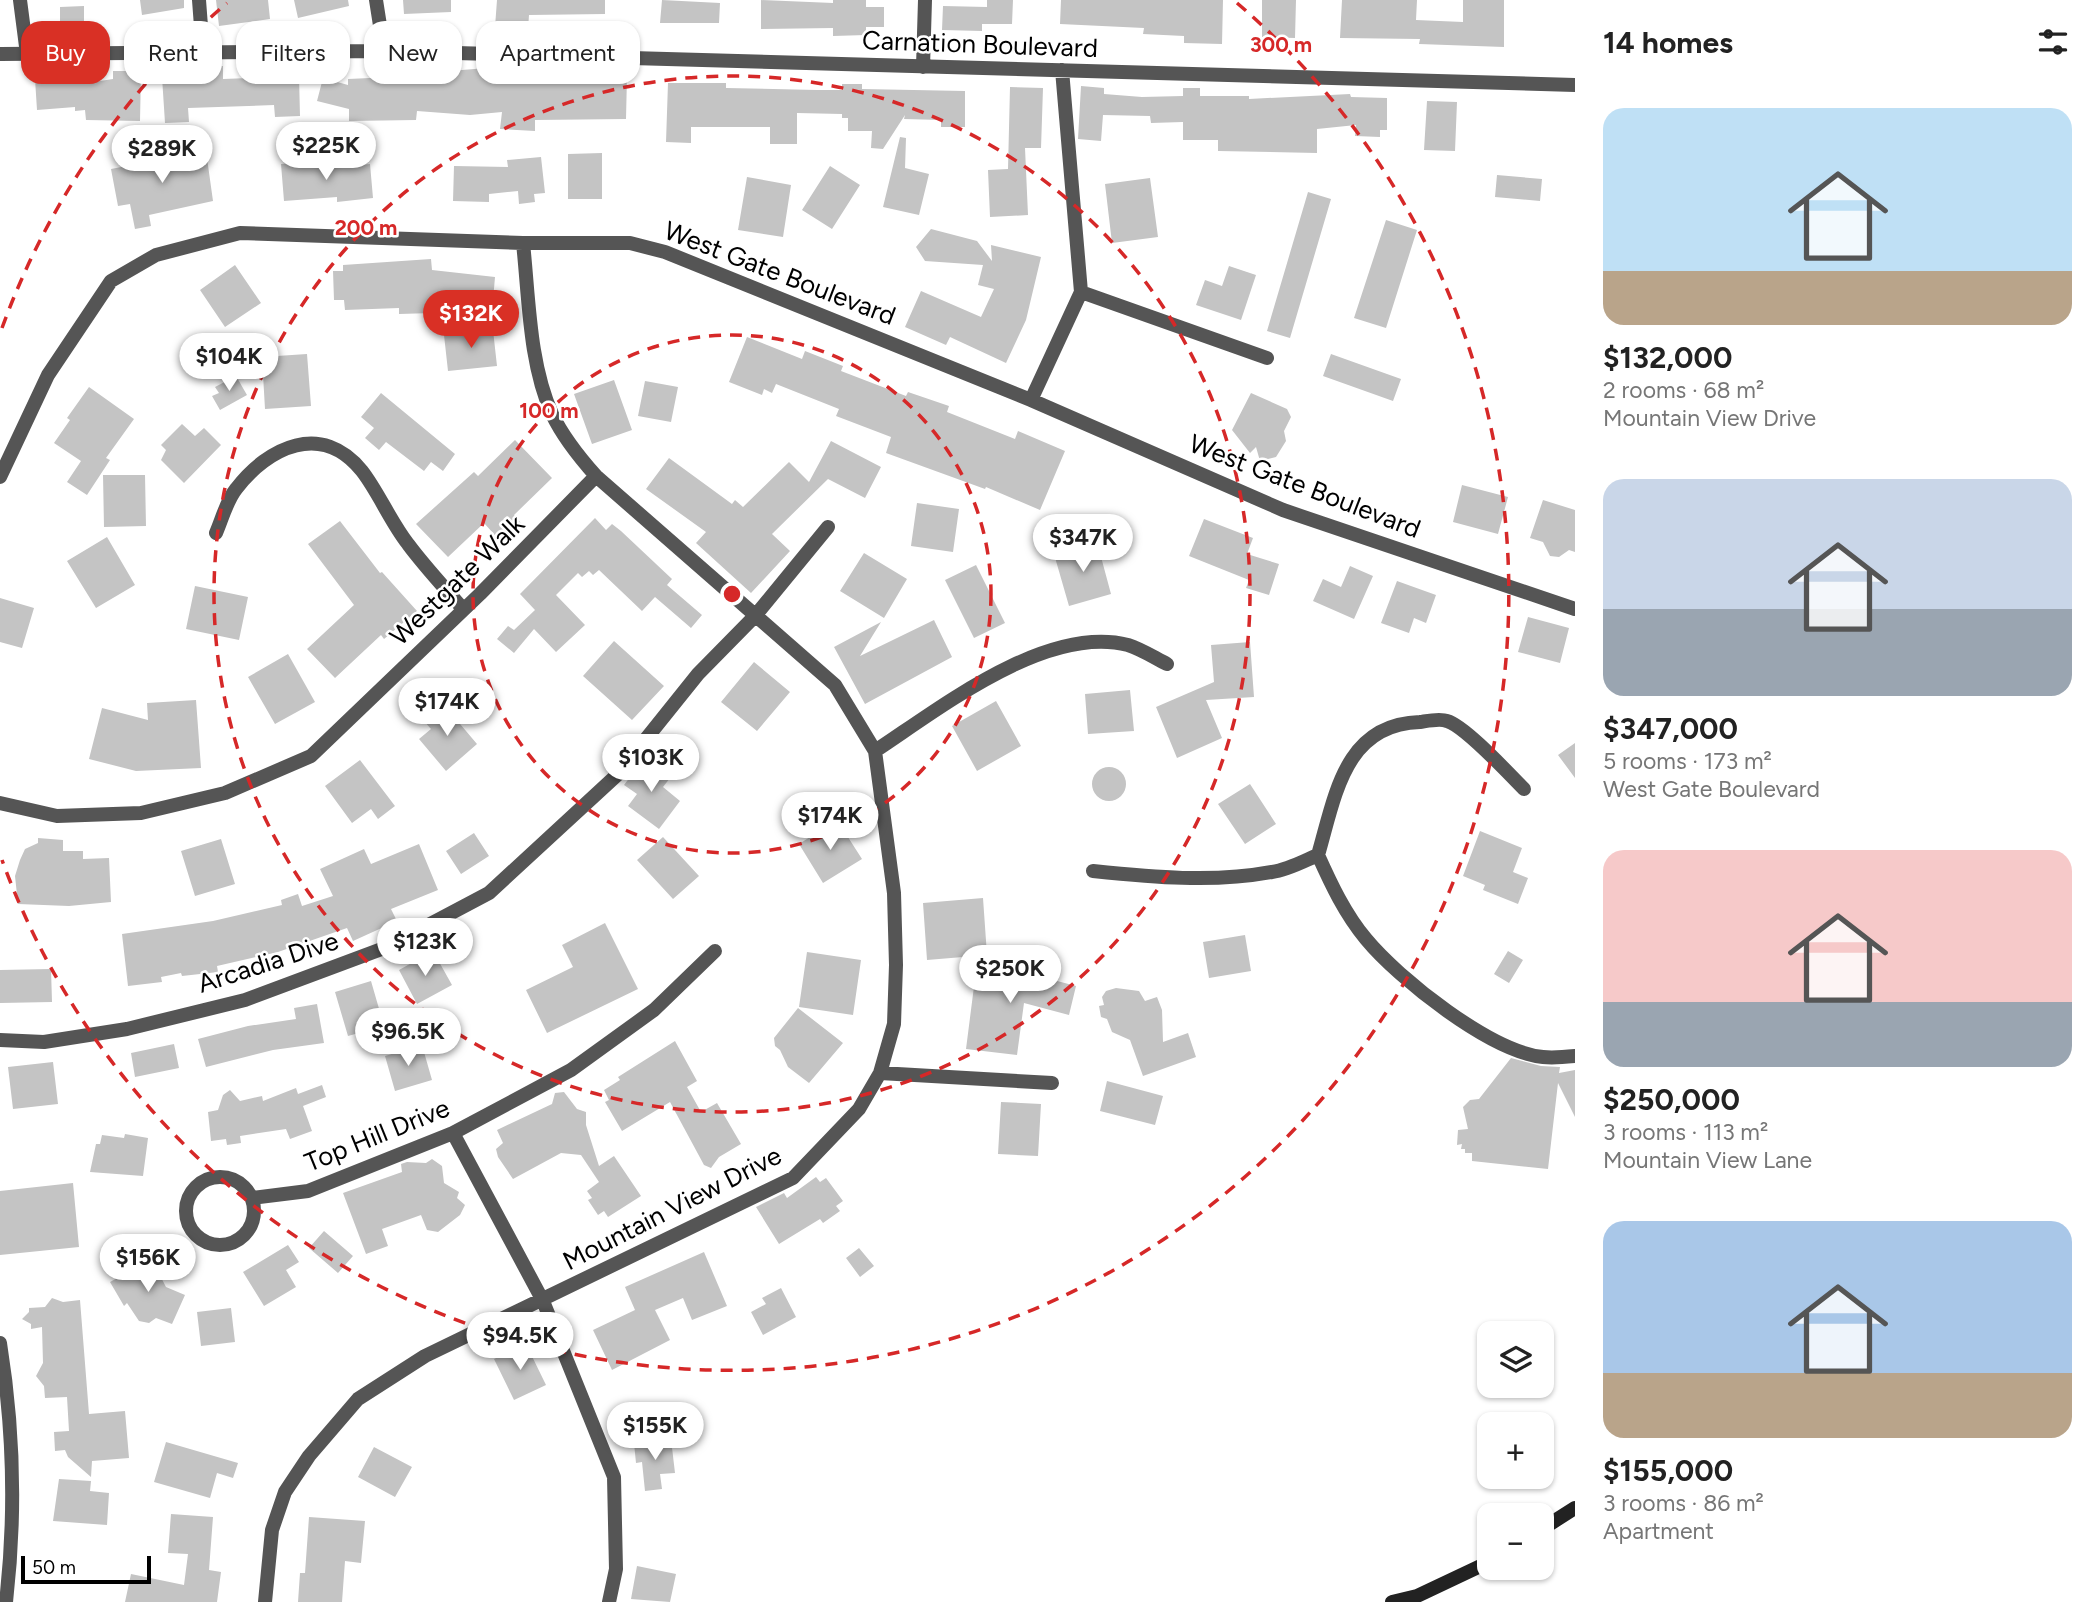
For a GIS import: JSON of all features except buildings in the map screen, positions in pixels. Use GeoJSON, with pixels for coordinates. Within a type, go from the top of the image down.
{"type":"FeatureCollection","features":[{"type":"Feature","properties":{"kind":"main road"},"geometry":{"type":"LineString","coordinates":[[1554,1521],[1575,1508]]}},
{"type":"Feature","properties":{"kind":"main road"},"geometry":{"type":"LineString","coordinates":[[1392,1602],[1417,1596],[1477,1568]]}},
{"type":"Feature","properties":{"kind":"street"},"geometry":{"type":"LineString","coordinates":[[20,0],[23,21]]}},
{"type":"Feature","properties":{"kind":"street"},"geometry":{"type":"LineString","coordinates":[[199,0],[201,21]]}},
{"type":"Feature","properties":{"kind":"street"},"geometry":{"type":"LineString","coordinates":[[376,0],[379,21]]}},
{"type":"Feature","properties":{"kind":"street"},"geometry":{"type":"LineString","coordinates":[[923,66],[925,0]]}},
{"type":"Feature","properties":{"kind":"street","name":"Carnation Boulevard"},"geometry":{"type":"LineString","coordinates":[[222,53],[364,51]]}},
{"type":"Feature","properties":{"kind":"street","name":"Carnation Boulevard"},"geometry":{"type":"LineString","coordinates":[[462,53],[1575,85]]}},
{"type":"Feature","properties":{"kind":"street","name":"Carnation Boulevard"},"geometry":{"type":"LineString","coordinates":[[0,54],[21,54]]}},
{"type":"Feature","properties":{"kind":"street"},"geometry":{"type":"LineString","coordinates":[[1031,400],[1081,292],[1062,71]]}},
{"type":"Feature","properties":{"kind":"street","name":"West Gate Boulevard"},"geometry":{"type":"LineString","coordinates":[[0,477],[48,374],[111,281],[156,255],[240,233],[523,243],[630,243],[665,252],[1031,400],[1283,510],[1575,610]]}},
{"type":"Feature","properties":{"kind":"street","name":"Mountain View Drive"},"geometry":{"type":"LineString","coordinates":[[265,1602],[272,1530],[285,1492],[309,1456],[358,1399],[425,1356],[793,1178],[859,1109],[880,1073],[894,1024],[894,893],[875,751],[835,685],[596,476],[577,454],[552,413],[537,362],[523,243]]}},
{"type":"Feature","properties":{"kind":"street"},"geometry":{"type":"LineString","coordinates":[[1081,292],[1267,358]]}},
{"type":"Feature","properties":{"kind":"street"},"geometry":{"type":"LineString","coordinates":[[216,533],[234,490],[261,463],[289,445],[326,445],[344,454],[361,470],[407,543],[463,610]]}},
{"type":"Feature","properties":{"kind":"street","name":"Westgate Walk"},"geometry":{"type":"LineString","coordinates":[[0,803],[57,816],[141,813],[225,793],[311,755],[463,610],[596,476]]}},
{"type":"Feature","properties":{"kind":"street","name":"Arcadia Dive"},"geometry":{"type":"LineString","coordinates":[[0,1040],[44,1042],[127,1029],[245,1000],[387,947],[489,892],[617,775],[698,674],[755,616],[828,527]]}},
{"type":"Feature","properties":{"kind":"street"},"geometry":{"type":"LineString","coordinates":[[875,751],[999,669],[1068,647],[1090,644],[1128,645],[1167,664]]}},
{"type":"Feature","properties":{"kind":"street"},"geometry":{"type":"LineString","coordinates":[[1524,789],[1487,752],[1447,721],[1404,722],[1363,743],[1354,754],[1340,779],[1318,855],[1335,892],[1366,939],[1401,974],[1474,1031],[1541,1057],[1575,1056]]}},
{"type":"Feature","properties":{"kind":"street"},"geometry":{"type":"LineString","coordinates":[[1093,871],[1165,879],[1210,878],[1275,872],[1318,855]]}},
{"type":"Feature","properties":{"kind":"street","name":"Top Hill Drive"},"geometry":{"type":"LineString","coordinates":[[252,1198],[309,1191],[453,1133],[572,1070],[653,1010],[715,951]]}},
{"type":"Feature","properties":{"kind":"street"},"geometry":{"type":"LineString","coordinates":[[880,1073],[1052,1083]]}},
{"type":"Feature","properties":{"kind":"street"},"geometry":{"type":"LineString","coordinates":[[453,1133],[543,1301],[614,1477],[617,1569],[609,1602]]}},
{"type":"Feature","properties":{"kind":"street"},"geometry":{"type":"LineString","coordinates":[[214,1178],[237,1181],[252,1198],[254,1209],[249,1230],[232,1243],[210,1244],[200,1239],[188,1222],[188,1199],[204,1182],[214,1178]]}},
{"type":"Feature","properties":{"kind":"street"},"geometry":{"type":"LineString","coordinates":[[0,1343],[10,1407],[13,1534],[6,1602]]}}]}
